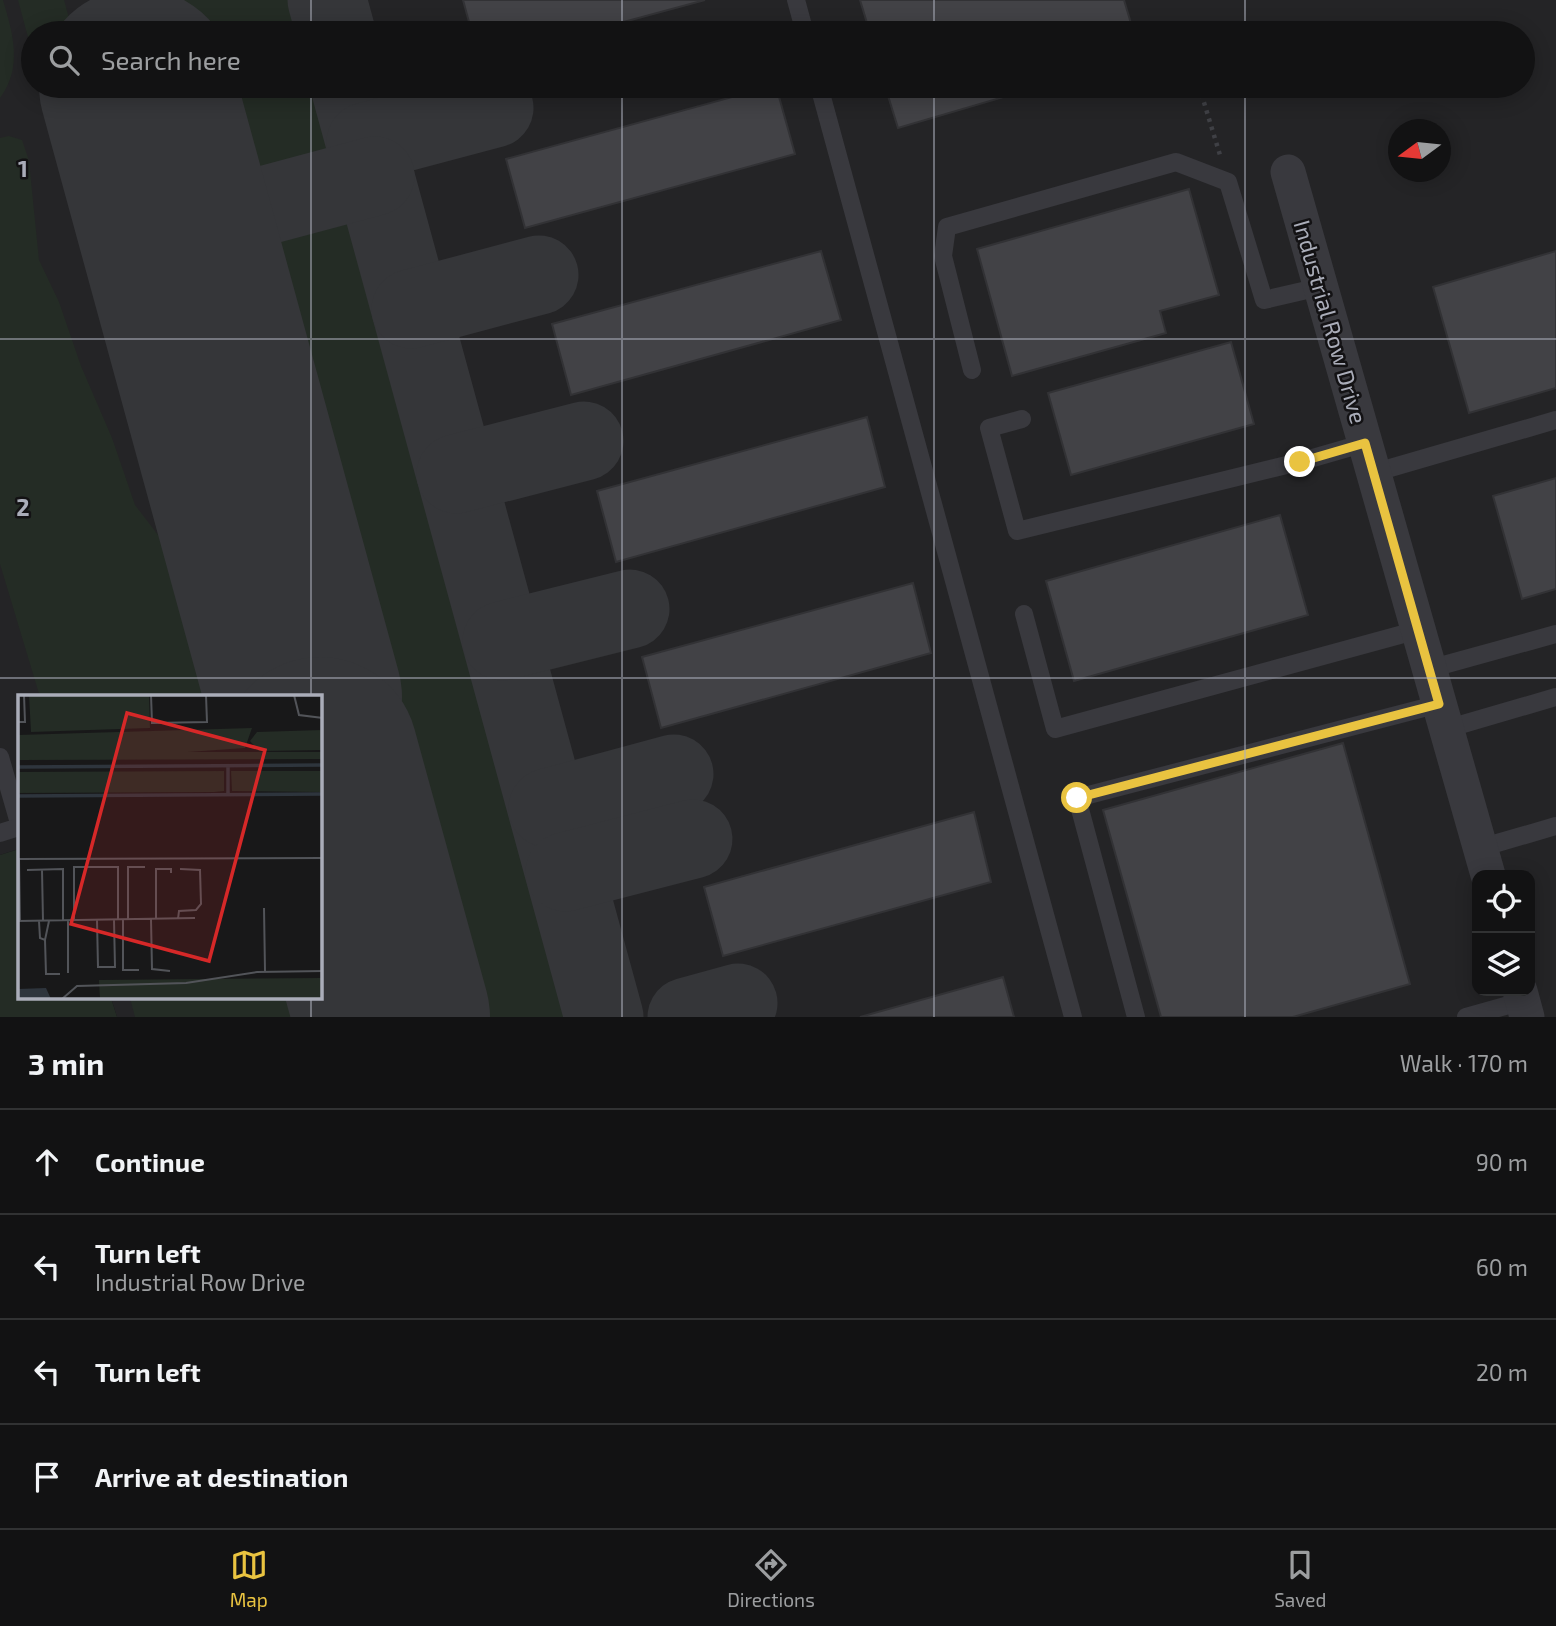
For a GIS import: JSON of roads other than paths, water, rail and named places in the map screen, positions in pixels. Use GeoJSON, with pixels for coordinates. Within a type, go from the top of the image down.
{"type":"FeatureCollection","features":[{"type":"Feature","properties":{"kind":"street","name":"Industrial Row Drive"},"geometry":{"type":"LineString","coordinates":[[1288,172],[1484,861]]}},
{"type":"Feature","properties":{"kind":"lane"},"geometry":{"type":"LineString","coordinates":[[796,0],[802,21]]}},
{"type":"Feature","properties":{"kind":"lane"},"geometry":{"type":"LineString","coordinates":[[822,98],[1073,1017]]}},
{"type":"Feature","properties":{"kind":"lane"},"geometry":{"type":"LineString","coordinates":[[972,370],[943,256],[947,227],[1176,162],[1228,182],[1264,300],[1321,287]]}},
{"type":"Feature","properties":{"kind":"lane"},"geometry":{"type":"LineString","coordinates":[[1022,419],[989,428],[1017,531],[1300,462],[1369,458],[1556,420]]}},
{"type":"Feature","properties":{"kind":"lane"},"geometry":{"type":"LineString","coordinates":[[1024,614],[1055,729],[1418,630]]}},
{"type":"Feature","properties":{"kind":"lane"},"geometry":{"type":"LineString","coordinates":[[1429,669],[1556,634]]}},
{"type":"Feature","properties":{"kind":"lane"},"geometry":{"type":"LineString","coordinates":[[1136,1017],[1077,798],[1442,716],[1556,697]]}},
{"type":"Feature","properties":{"kind":"lane"},"geometry":{"type":"LineString","coordinates":[[0,757],[18,821]]}},
{"type":"Feature","properties":{"kind":"lane"},"geometry":{"type":"LineString","coordinates":[[0,833],[18,825]]}},
{"type":"Feature","properties":{"kind":"lane"},"geometry":{"type":"LineString","coordinates":[[1484,861],[1556,826]]}},
{"type":"Feature","properties":{"kind":"lane"},"geometry":{"type":"LineString","coordinates":[[1466,1017],[1523,1003]]}}]}
